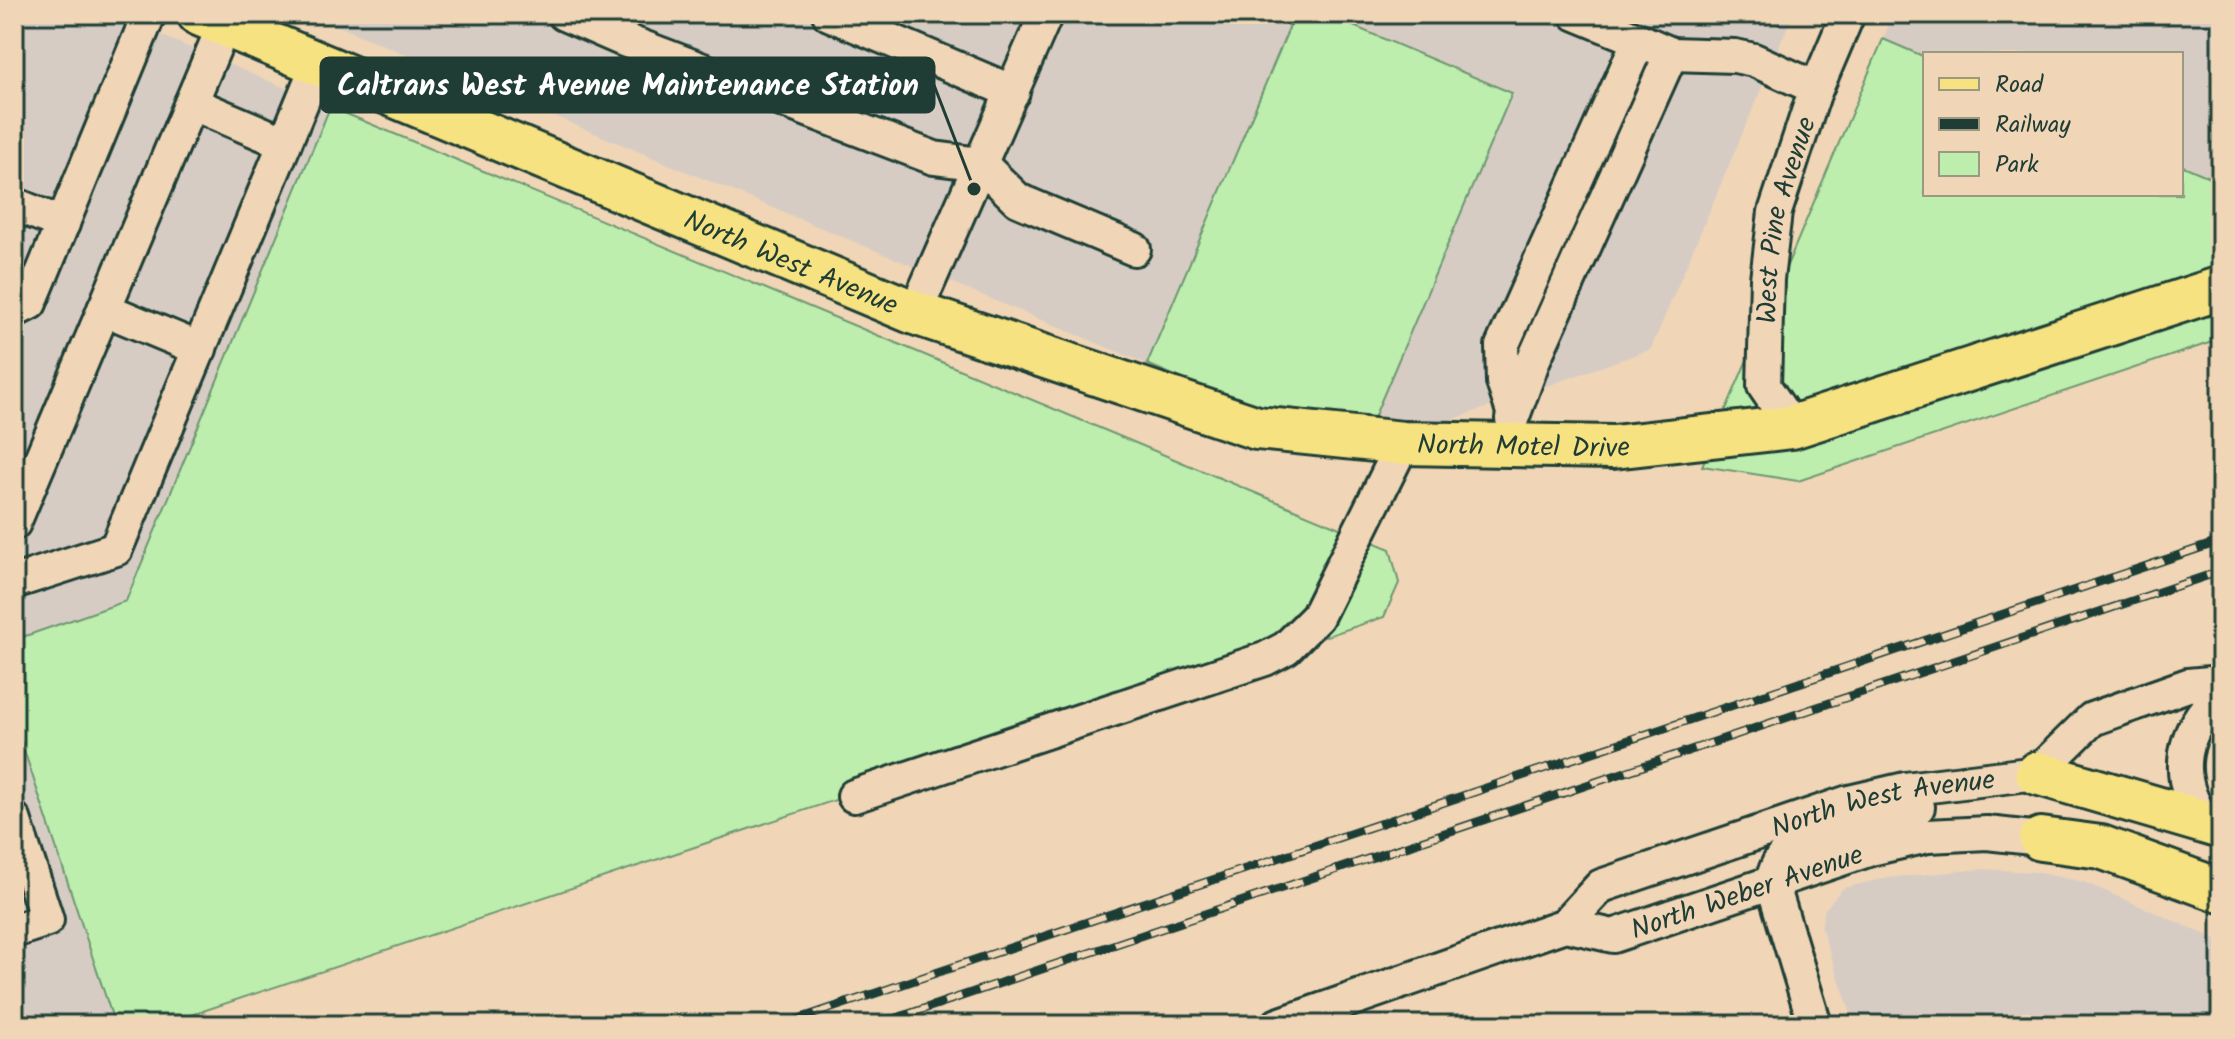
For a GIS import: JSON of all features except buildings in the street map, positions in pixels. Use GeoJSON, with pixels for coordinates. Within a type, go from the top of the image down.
{"type":"FeatureCollection","features":[{"type":"Feature","properties":{"kind":"main road","name":"North West Avenue"},"geometry":{"type":"LineString","coordinates":[[213,18],[915,313],[1257,428],[1403,443]]}},
{"type":"Feature","properties":{"kind":"main road","name":"North Motel Drive"},"geometry":{"type":"LineString","coordinates":[[1403,443],[1510,429],[1613,447],[1792,427],[2221,288]]}},
{"type":"Feature","properties":{"kind":"main road","name":"North West Avenue"},"geometry":{"type":"LineString","coordinates":[[2037,773],[2213,823]]}},
{"type":"Feature","properties":{"kind":"main road"},"geometry":{"type":"LineString","coordinates":[[2041,839],[2101,847],[2221,891]]}},
{"type":"Feature","properties":{"kind":"street"},"geometry":{"type":"LineString","coordinates":[[14,311],[30,303],[149,14]]}},
{"type":"Feature","properties":{"kind":"street"},"geometry":{"type":"LineString","coordinates":[[564,14],[624,40],[934,158],[981,164],[1018,200],[1134,249]]}},
{"type":"Feature","properties":{"kind":"street"},"geometry":{"type":"LineString","coordinates":[[829,14],[877,23],[1013,92]]}},
{"type":"Feature","properties":{"kind":"street"},"geometry":{"type":"LineString","coordinates":[[915,313],[1046,14]]}},
{"type":"Feature","properties":{"kind":"street"},"geometry":{"type":"LineString","coordinates":[[1576,14],[1671,54],[1735,56],[1754,60],[1816,88]]}},
{"type":"Feature","properties":{"kind":"street","name":"West Pine Avenue"},"geometry":{"type":"LineString","coordinates":[[1792,427],[1764,386],[1767,279],[1775,212],[1816,88],[1848,14]]}},
{"type":"Feature","properties":{"kind":"street"},"geometry":{"type":"LineString","coordinates":[[14,523],[191,103],[213,18]]}},
{"type":"Feature","properties":{"kind":"street"},"geometry":{"type":"LineString","coordinates":[[1510,429],[1503,382],[1502,346],[1639,40]]}},
{"type":"Feature","properties":{"kind":"street"},"geometry":{"type":"LineString","coordinates":[[1510,429],[1534,359],[1671,54]]}},
{"type":"Feature","properties":{"kind":"street"},"geometry":{"type":"LineString","coordinates":[[14,582],[116,549],[318,63]]}},
{"type":"Feature","properties":{"kind":"street"},"geometry":{"type":"LineString","coordinates":[[191,103],[285,143]]}},
{"type":"Feature","properties":{"kind":"street"},"geometry":{"type":"LineString","coordinates":[[14,204],[63,224]]}},
{"type":"Feature","properties":{"kind":"street"},"geometry":{"type":"LineString","coordinates":[[1542,253],[1575,267]]}},
{"type":"Feature","properties":{"kind":"street"},"geometry":{"type":"LineString","coordinates":[[104,309],[200,349]]}},
{"type":"Feature","properties":{"kind":"street"},"geometry":{"type":"LineString","coordinates":[[1502,346],[1534,359]]}},
{"type":"Feature","properties":{"kind":"street","name":"North Motel Drive"},"geometry":{"type":"LineString","coordinates":[[854,796],[1265,659],[1286,648],[1317,617],[1403,443]]}},
{"type":"Feature","properties":{"kind":"street"},"geometry":{"type":"LineString","coordinates":[[2037,773],[2092,719],[2188,685],[2221,682]]}},
{"type":"Feature","properties":{"kind":"street"},"geometry":{"type":"LineString","coordinates":[[2213,823],[2188,794],[2185,752],[2199,720],[2221,694]]}},
{"type":"Feature","properties":{"kind":"street","name":"North West Avenue"},"geometry":{"type":"LineString","coordinates":[[1565,925],[1601,886],[1849,802],[1905,789],[2037,773]]}},
{"type":"Feature","properties":{"kind":"street"},"geometry":{"type":"LineString","coordinates":[[1815,1025],[1772,882],[1776,867],[1786,852],[1799,840],[1922,806],[1984,779]]}},
{"type":"Feature","properties":{"kind":"street"},"geometry":{"type":"LineString","coordinates":[[14,819],[19,851],[47,920],[14,931]]}},
{"type":"Feature","properties":{"kind":"street","name":"North Weber Avenue"},"geometry":{"type":"LineString","coordinates":[[1565,925],[1613,936],[1871,849],[1928,836],[1987,833],[2041,839]]}},
{"type":"Feature","properties":{"kind":"street"},"geometry":{"type":"LineString","coordinates":[[1278,1025],[1565,925]]}},
{"type":"Feature","properties":{"kind":"shaded area"},"geometry":{"type":"Polygon","coordinates":[[[14,14],[111,14],[330,107],[126,601],[14,640],[14,14]]]}},
{"type":"Feature","properties":{"kind":"shaded area"},"geometry":{"type":"Polygon","coordinates":[[[309,14],[1295,14],[1147,364],[309,14]]]}},
{"type":"Feature","properties":{"kind":"shaded area"},"geometry":{"type":"Polygon","coordinates":[[[1325,14],[1793,14],[1651,349],[1359,453],[1511,93],[1325,14]]]}},
{"type":"Feature","properties":{"kind":"shaded area"},"geometry":{"type":"Polygon","coordinates":[[[1893,14],[2221,14],[2221,182],[2183,166],[2183,52],[1923,52],[1923,56],[1883,39],[1893,14]]]}},
{"type":"Feature","properties":{"kind":"shaded area"},"geometry":{"type":"Polygon","coordinates":[[[14,720],[115,1025],[14,1025],[14,720]]]}},
{"type":"Feature","properties":{"kind":"shaded area"},"geometry":{"type":"Polygon","coordinates":[[[2221,747],[2221,794],[2211,779],[2210,768],[2212,758],[2221,747]]]}},
{"type":"Feature","properties":{"kind":"shaded area"},"geometry":{"type":"Polygon","coordinates":[[[1981,869],[2034,872],[2084,882],[2221,941],[2221,1025],[1855,1025],[1821,927],[1825,909],[1843,888],[1886,878],[1981,869]]]}},
{"type":"Feature","properties":{"kind":"green space"},"geometry":{"type":"Polygon","coordinates":[[[1295,14],[1325,14],[1512,93],[1359,453],[1147,364],[1295,14]]]}},
{"type":"Feature","properties":{"kind":"green space"},"geometry":{"type":"Polygon","coordinates":[[[1883,39],[1923,56],[1923,196],[2183,196],[2183,166],[2221,182],[2221,339],[1798,481],[1702,466],[1883,39]]]}},
{"type":"Feature","properties":{"kind":"green space"},"geometry":{"type":"Polygon","coordinates":[[[330,107],[1390,549],[1399,583],[1384,617],[161,1025],[115,1025],[14,720],[14,640],[126,601],[330,107]]]}},
{"type":"Feature","properties":{"kind":"railway"},"geometry":{"type":"LineString","coordinates":[[781,1025],[2221,541]]}},
{"type":"Feature","properties":{"kind":"railway"},"geometry":{"type":"LineString","coordinates":[[876,1025],[2221,571]]}},
{"type":"Feature","properties":{"kind":"place","name":"Caltrans West Avenue Maintenance Station"},"geometry":{"type":"Point","coordinates":[974,189]}}]}
